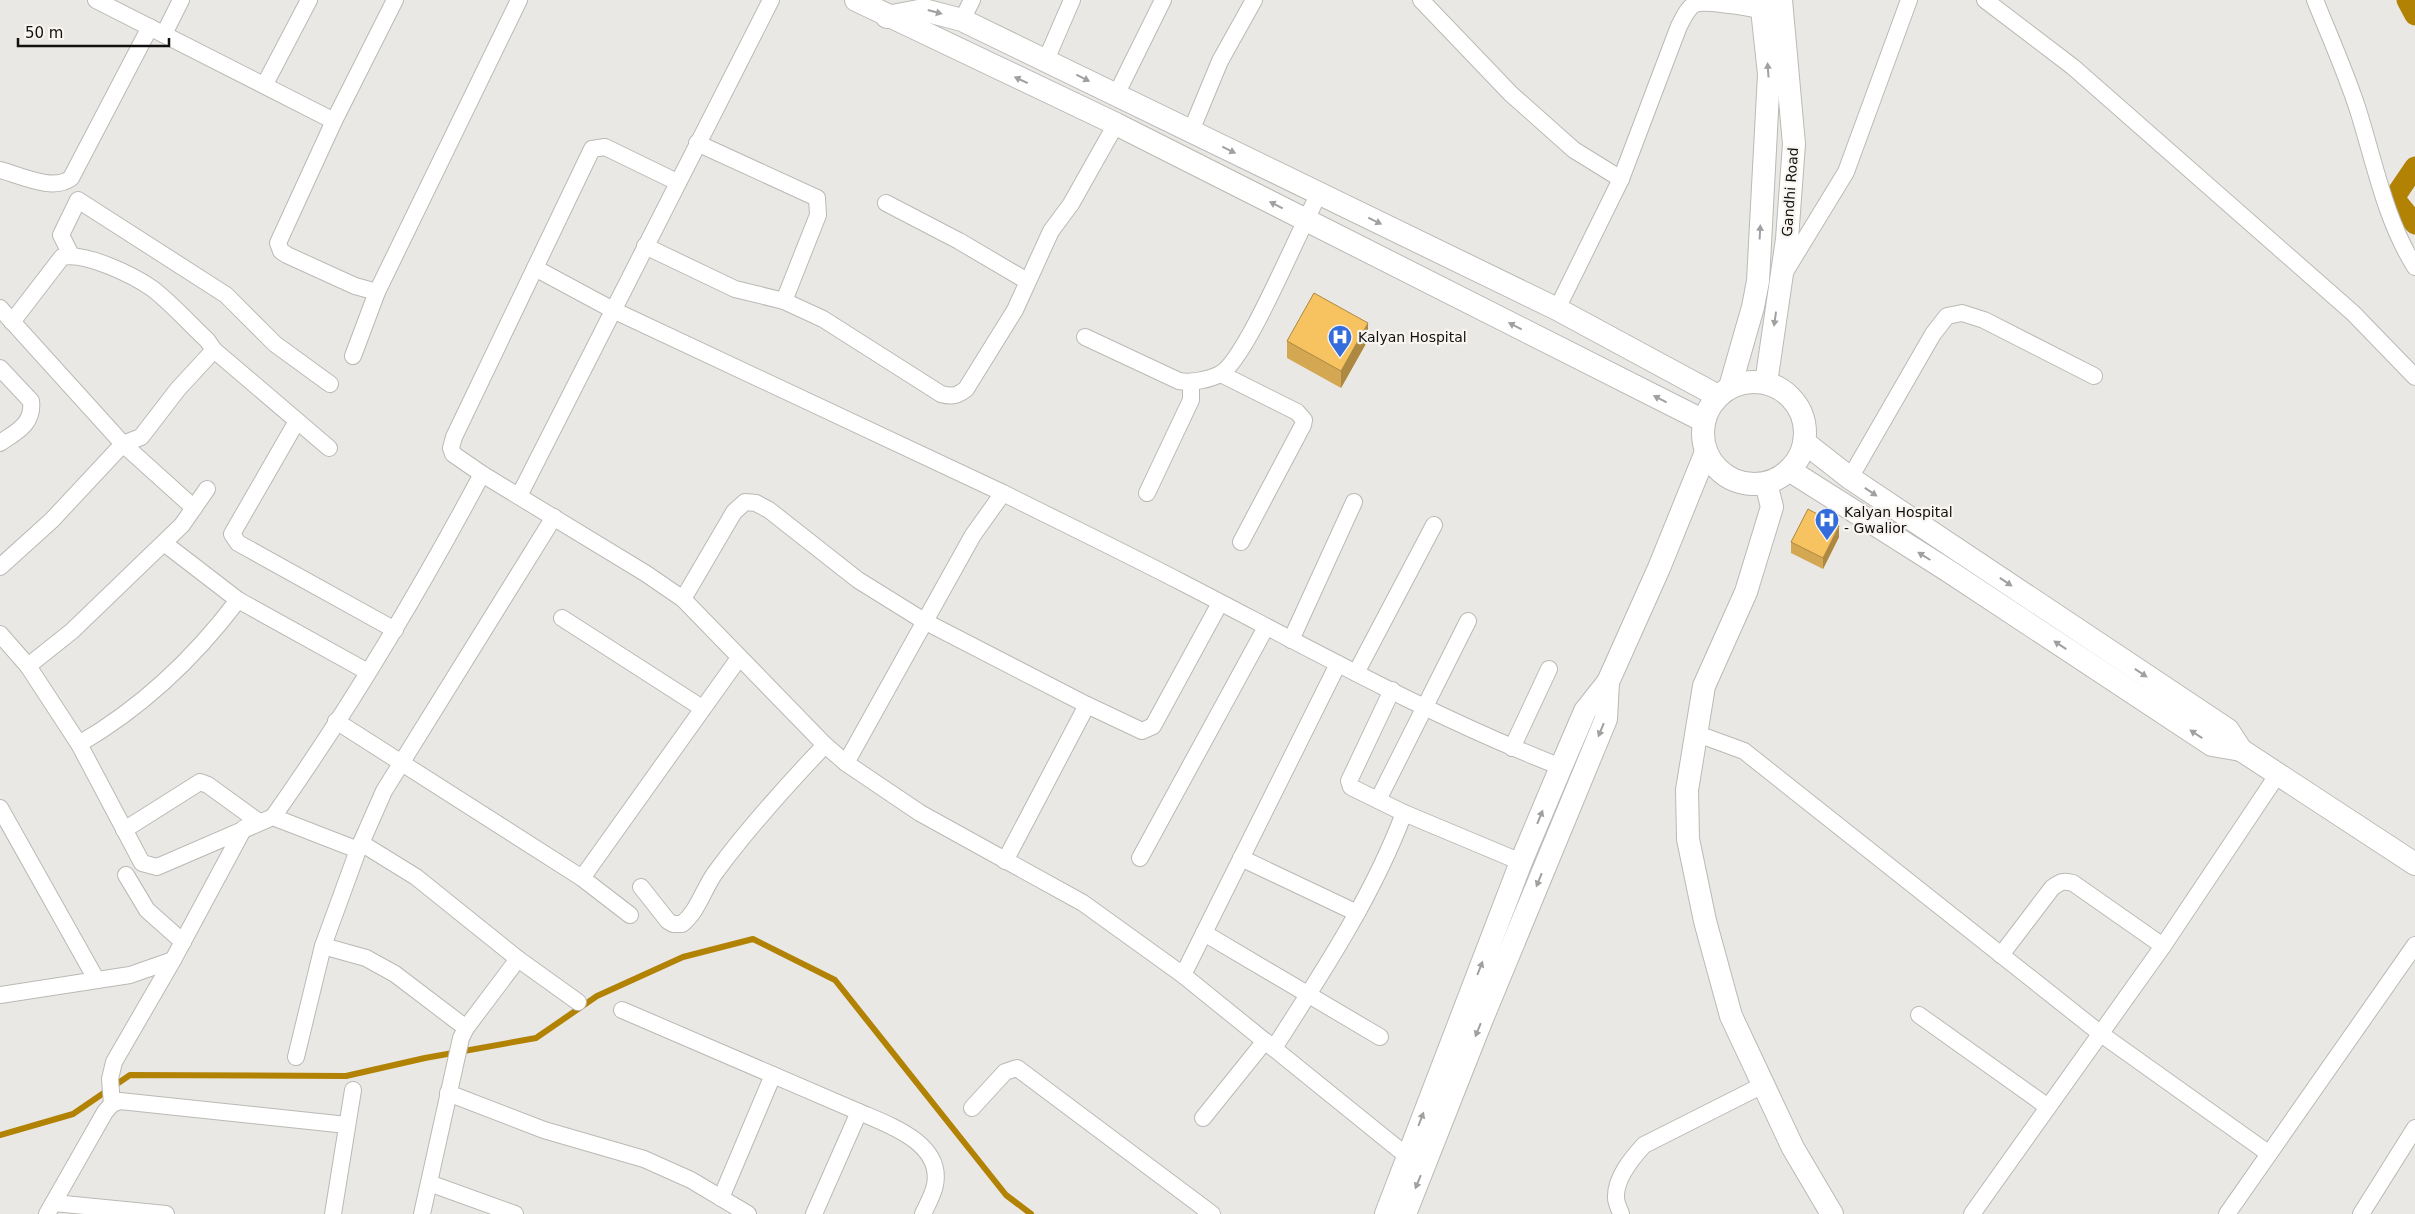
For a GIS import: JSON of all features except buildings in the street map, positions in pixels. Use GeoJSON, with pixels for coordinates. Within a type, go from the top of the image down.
{"type":"FeatureCollection","features":[{"type":"Feature","properties":{"kind":"main road"},"geometry":{"type":"LineString","coordinates":[[856,0],[887,17],[1116,124],[1704,421]]}},
{"type":"Feature","properties":{"kind":"main road"},"geometry":{"type":"LineString","coordinates":[[887,17],[924,10],[962,20],[1724,392],[1754,382],[1766,383],[1780,389],[1792,399],[1800,412],[1804,427],[1804,442],[1798,457],[1789,470],[1766,483],[1752,484],[1737,482],[1724,475],[1713,465],[1706,452],[1702,437],[1704,421],[1709,407],[1724,392],[1754,307],[1758,281],[1769,74],[1768,4]]}},
{"type":"Feature","properties":{"kind":"main road","name":"Gandhi Road"},"geometry":{"type":"LineString","coordinates":[[1766,383],[1787,238],[1794,144],[1768,4]]}},
{"type":"Feature","properties":{"kind":"main road"},"geometry":{"type":"LineString","coordinates":[[1804,442],[1850,478],[2228,730],[2241,750]]}},
{"type":"Feature","properties":{"kind":"main road"},"geometry":{"type":"LineString","coordinates":[[1386,1214],[1521,862],[1560,767],[1585,711],[1608,682],[1659,568],[1706,452]]}},
{"type":"Feature","properties":{"kind":"main road"},"geometry":{"type":"LineString","coordinates":[[1789,470],[1947,570],[2212,745],[2241,750],[2415,864]]}},
{"type":"Feature","properties":{"kind":"main road"},"geometry":{"type":"LineString","coordinates":[[1766,483],[1772,507],[1746,592],[1704,686],[1687,790],[1688,839],[1705,921],[1731,1016],[1793,1148],[1831,1214]]}},
{"type":"Feature","properties":{"kind":"main road"},"geometry":{"type":"LineString","coordinates":[[1405,1214],[1606,719],[1608,682]]}},
{"type":"Feature","properties":{"kind":"street"},"geometry":{"type":"LineString","coordinates":[[96,0],[265,84],[334,121]]}},
{"type":"Feature","properties":{"kind":"street"},"geometry":{"type":"LineString","coordinates":[[0,170],[49,183],[59,184],[71,178],[157,31],[181,0]]}},
{"type":"Feature","properties":{"kind":"street"},"geometry":{"type":"LineString","coordinates":[[265,84],[309,0]]}},
{"type":"Feature","properties":{"kind":"street"},"geometry":{"type":"LineString","coordinates":[[377,292],[355,286],[287,256],[281,251],[278,243],[334,121],[395,0]]}},
{"type":"Feature","properties":{"kind":"street"},"geometry":{"type":"LineString","coordinates":[[353,356],[377,292],[519,0]]}},
{"type":"Feature","properties":{"kind":"street"},"geometry":{"type":"LineString","coordinates":[[519,496],[771,0]]}},
{"type":"Feature","properties":{"kind":"street"},"geometry":{"type":"LineString","coordinates":[[962,20],[972,0]]}},
{"type":"Feature","properties":{"kind":"street"},"geometry":{"type":"LineString","coordinates":[[1046,60],[1072,0]]}},
{"type":"Feature","properties":{"kind":"street"},"geometry":{"type":"LineString","coordinates":[[1116,95],[1163,0]]}},
{"type":"Feature","properties":{"kind":"street"},"geometry":{"type":"LineString","coordinates":[[1191,131],[1220,61],[1254,0]]}},
{"type":"Feature","properties":{"kind":"street"},"geometry":{"type":"LineString","coordinates":[[1421,0],[1511,94],[1574,150],[1620,180]]}},
{"type":"Feature","properties":{"kind":"street"},"geometry":{"type":"LineString","coordinates":[[1758,281],[1782,278],[1846,172],[1909,0]]}},
{"type":"Feature","properties":{"kind":"street"},"geometry":{"type":"LineString","coordinates":[[1986,0],[2072,67],[2346,307],[2415,378]]}},
{"type":"Feature","properties":{"kind":"street"},"geometry":{"type":"LineString","coordinates":[[2316,0],[2358,109],[2376,177],[2399,242],[2415,267]]}},
{"type":"Feature","properties":{"kind":"street"},"geometry":{"type":"LineString","coordinates":[[1557,309],[1620,180],[1679,26],[1688,11],[1696,3],[1706,1],[1768,4]]}},
{"type":"Feature","properties":{"kind":"street"},"geometry":{"type":"LineString","coordinates":[[645,246],[735,288],[784,301],[822,319],[941,394],[958,395],[966,389],[1016,310],[1027,281],[1051,231],[1071,204],[1116,124]]}},
{"type":"Feature","properties":{"kind":"street"},"geometry":{"type":"LineString","coordinates":[[697,143],[817,198],[818,215],[784,301]]}},
{"type":"Feature","properties":{"kind":"street"},"geometry":{"type":"LineString","coordinates":[[678,182],[605,147],[592,149],[451,443],[453,454],[683,599],[825,745],[846,763],[920,813],[1083,902],[1183,975],[1407,1156]]}},
{"type":"Feature","properties":{"kind":"street"},"geometry":{"type":"LineString","coordinates":[[1085,337],[1179,382],[1191,382],[1221,374],[1229,366],[1256,324],[1304,220],[1319,194]]}},
{"type":"Feature","properties":{"kind":"street"},"geometry":{"type":"LineString","coordinates":[[71,255],[61,235],[78,200],[226,295],[275,344],[330,384]]}},
{"type":"Feature","properties":{"kind":"street"},"geometry":{"type":"LineString","coordinates":[[886,203],[959,241],[1027,281]]}},
{"type":"Feature","properties":{"kind":"street"},"geometry":{"type":"LineString","coordinates":[[12,322],[62,257],[71,255],[97,262],[152,289],[208,340],[214,350],[329,448]]}},
{"type":"Feature","properties":{"kind":"street"},"geometry":{"type":"LineString","coordinates":[[535,268],[613,310],[1003,493],[1356,673],[1512,748],[1560,767]]}},
{"type":"Feature","properties":{"kind":"street"},"geometry":{"type":"LineString","coordinates":[[0,308],[123,444],[194,508]]}},
{"type":"Feature","properties":{"kind":"street"},"geometry":{"type":"LineString","coordinates":[[1850,478],[1933,334],[1947,316],[1962,313],[1984,320],[2094,376]]}},
{"type":"Feature","properties":{"kind":"street"},"geometry":{"type":"LineString","coordinates":[[0,567],[52,520],[123,444],[141,437],[178,389],[214,350]]}},
{"type":"Feature","properties":{"kind":"street"},"geometry":{"type":"LineString","coordinates":[[0,368],[31,401],[32,408],[31,416],[25,424],[0,443]]}},
{"type":"Feature","properties":{"kind":"street"},"geometry":{"type":"LineString","coordinates":[[1221,374],[1297,412],[1304,420],[1303,426],[1241,542]]}},
{"type":"Feature","properties":{"kind":"street"},"geometry":{"type":"LineString","coordinates":[[1147,493],[1190,400],[1191,382]]}},
{"type":"Feature","properties":{"kind":"street"},"geometry":{"type":"LineString","coordinates":[[297,421],[232,534],[238,543],[395,630]]}},
{"type":"Feature","properties":{"kind":"street"},"geometry":{"type":"LineString","coordinates":[[112,1104],[112,1068],[183,942],[258,822],[308,768],[395,630],[482,474]]}},
{"type":"Feature","properties":{"kind":"street"},"geometry":{"type":"LineString","coordinates":[[28,666],[72,631],[182,525],[208,489]]}},
{"type":"Feature","properties":{"kind":"street"},"geometry":{"type":"LineString","coordinates":[[846,763],[973,535],[1003,493]]}},
{"type":"Feature","properties":{"kind":"street"},"geometry":{"type":"LineString","coordinates":[[683,599],[734,512],[745,502],[756,504],[768,510],[858,580],[924,621],[1135,729],[1142,730],[1152,726],[1220,603]]}},
{"type":"Feature","properties":{"kind":"street"},"geometry":{"type":"LineString","coordinates":[[1291,640],[1354,502]]}},
{"type":"Feature","properties":{"kind":"street"},"geometry":{"type":"LineString","coordinates":[[296,1057],[323,946],[359,847],[384,792],[554,517]]}},
{"type":"Feature","properties":{"kind":"street"},"geometry":{"type":"LineString","coordinates":[[1356,673],[1434,526]]}},
{"type":"Feature","properties":{"kind":"street"},"geometry":{"type":"LineString","coordinates":[[164,542],[238,600],[368,672]]}},
{"type":"Feature","properties":{"kind":"street"},"geometry":{"type":"LineString","coordinates":[[79,744],[144,698],[165,679],[211,636],[238,600]]}},
{"type":"Feature","properties":{"kind":"street"},"geometry":{"type":"LineString","coordinates":[[562,618],[702,708]]}},
{"type":"Feature","properties":{"kind":"street"},"geometry":{"type":"LineString","coordinates":[[1378,800],[1468,621]]}},
{"type":"Feature","properties":{"kind":"street"},"geometry":{"type":"LineString","coordinates":[[1140,858],[1266,627]]}},
{"type":"Feature","properties":{"kind":"street"},"geometry":{"type":"LineString","coordinates":[[0,634],[28,666],[79,744],[142,864],[157,867],[258,822]]}},
{"type":"Feature","properties":{"kind":"street"},"geometry":{"type":"LineString","coordinates":[[582,878],[739,658]]}},
{"type":"Feature","properties":{"kind":"street"},"geometry":{"type":"LineString","coordinates":[[1183,975],[1338,664]]}},
{"type":"Feature","properties":{"kind":"street"},"geometry":{"type":"LineString","coordinates":[[1512,748],[1548,669]]}},
{"type":"Feature","properties":{"kind":"street"},"geometry":{"type":"LineString","coordinates":[[1392,690],[1349,781],[1352,787],[1404,812],[1521,862]]}},
{"type":"Feature","properties":{"kind":"street"},"geometry":{"type":"LineString","coordinates":[[1005,861],[1087,705]]}},
{"type":"Feature","properties":{"kind":"street"},"geometry":{"type":"LineString","coordinates":[[336,721],[402,761],[582,878],[630,915]]}},
{"type":"Feature","properties":{"kind":"street"},"geometry":{"type":"LineString","coordinates":[[1695,733],[1744,751],[2101,1034],[2268,1153]]}},
{"type":"Feature","properties":{"kind":"street"},"geometry":{"type":"LineString","coordinates":[[641,887],[668,921],[673,924],[682,924],[690,917],[714,875],[746,834],[825,745]]}},
{"type":"Feature","properties":{"kind":"street"},"geometry":{"type":"LineString","coordinates":[[1972,1214],[2163,946],[2278,774]]}},
{"type":"Feature","properties":{"kind":"street"},"geometry":{"type":"LineString","coordinates":[[124,830],[200,782],[208,785],[258,822],[359,847],[416,877],[518,959],[578,1002]]}},
{"type":"Feature","properties":{"kind":"street"},"geometry":{"type":"LineString","coordinates":[[0,808],[96,979]]}},
{"type":"Feature","properties":{"kind":"street"},"geometry":{"type":"LineString","coordinates":[[1203,1118],[1270,1044],[1308,993],[1357,913],[1396,834],[1404,812]]}},
{"type":"Feature","properties":{"kind":"street"},"geometry":{"type":"LineString","coordinates":[[1241,858],[1357,913]]}},
{"type":"Feature","properties":{"kind":"street"},"geometry":{"type":"LineString","coordinates":[[126,875],[147,910],[183,942]]}},
{"type":"Feature","properties":{"kind":"street"},"geometry":{"type":"LineString","coordinates":[[2001,955],[2052,888],[2061,881],[2073,883],[2163,946]]}},
{"type":"Feature","properties":{"kind":"street"},"geometry":{"type":"LineString","coordinates":[[1204,933],[1380,1037]]}},
{"type":"Feature","properties":{"kind":"street"},"geometry":{"type":"LineString","coordinates":[[2227,1214],[2415,945]]}},
{"type":"Feature","properties":{"kind":"street"},"geometry":{"type":"LineString","coordinates":[[323,946],[366,958],[395,974],[463,1033]]}},
{"type":"Feature","properties":{"kind":"street"},"geometry":{"type":"LineString","coordinates":[[422,1214],[456,1055],[463,1033],[518,959]]}},
{"type":"Feature","properties":{"kind":"street"},"geometry":{"type":"LineString","coordinates":[[0,995],[130,975],[173,960]]}},
{"type":"Feature","properties":{"kind":"street"},"geometry":{"type":"LineString","coordinates":[[622,1010],[882,1122],[925,1147],[935,1164],[935,1185],[923,1214]]}},
{"type":"Feature","properties":{"kind":"street"},"geometry":{"type":"LineString","coordinates":[[1919,1015],[2048,1108]]}},
{"type":"Feature","properties":{"kind":"street"},"geometry":{"type":"LineString","coordinates":[[972,1108],[1005,1072],[1017,1068],[1212,1214]]}},
{"type":"Feature","properties":{"kind":"street"},"geometry":{"type":"LineString","coordinates":[[721,1198],[773,1075]]}},
{"type":"Feature","properties":{"kind":"street"},"geometry":{"type":"LineString","coordinates":[[1622,1214],[1616,1199],[1621,1177],[1632,1158],[1644,1145],[1764,1085]]}},
{"type":"Feature","properties":{"kind":"street"},"geometry":{"type":"LineString","coordinates":[[333,1214],[353,1090]]}},
{"type":"Feature","properties":{"kind":"street"},"geometry":{"type":"LineString","coordinates":[[448,1093],[544,1130],[644,1159],[691,1180],[748,1214]]}},
{"type":"Feature","properties":{"kind":"street"},"geometry":{"type":"LineString","coordinates":[[166,1214],[50,1209],[112,1104],[120,1101],[133,1102],[347,1125]]}},
{"type":"Feature","properties":{"kind":"street"},"geometry":{"type":"LineString","coordinates":[[814,1214],[858,1112]]}},
{"type":"Feature","properties":{"kind":"street"},"geometry":{"type":"LineString","coordinates":[[2361,1214],[2415,1128]]}},
{"type":"Feature","properties":{"kind":"street"},"geometry":{"type":"LineString","coordinates":[[429,1183],[515,1214]]}},
{"type":"Feature","properties":{"kind":"waterway"},"geometry":{"type":"LineString","coordinates":[[2407,0],[2415,15]]}},
{"type":"Feature","properties":{"kind":"waterway"},"geometry":{"type":"LineString","coordinates":[[2415,167],[2394,198],[2415,224]]}},
{"type":"Feature","properties":{"kind":"waterway"},"geometry":{"type":"LineString","coordinates":[[0,1135],[73,1114],[130,1075],[346,1076],[425,1058],[536,1038],[597,996],[683,957],[753,939],[835,980],[1006,1195],[1031,1214]]}},
{"type":"Feature","properties":{"kind":"place","name":"Kalyan Hospital"},"geometry":{"type":"Point","coordinates":[1340,358]}},
{"type":"Feature","properties":{"kind":"place","name":"Kalyan Hospital - Gwalior"},"geometry":{"type":"Point","coordinates":[1827,541]}}]}
